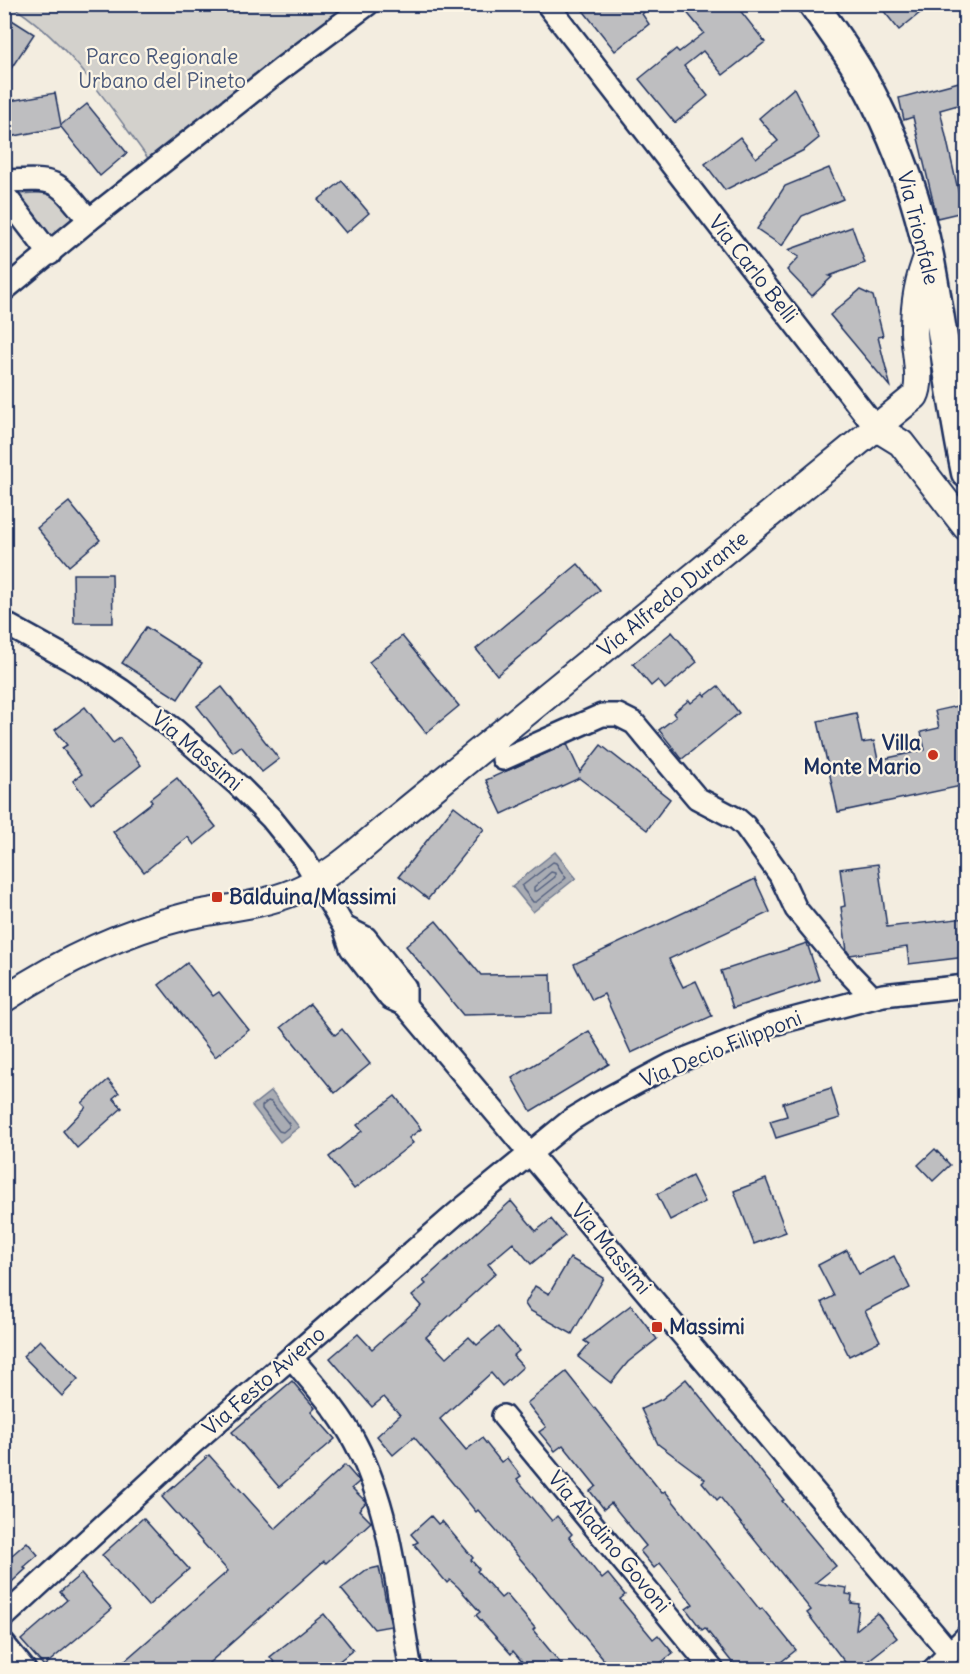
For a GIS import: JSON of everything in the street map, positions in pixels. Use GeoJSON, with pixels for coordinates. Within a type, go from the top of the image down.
{"type":"FeatureCollection","features":[{"type":"Feature","properties":{"kind":"main road","name":"Via Trionfale"},"geometry":{"type":"LineString","coordinates":[[813,4],[855,66],[874,99],[905,172],[928,255],[966,473]]}},
{"type":"Feature","properties":{"kind":"street"},"geometry":{"type":"LineString","coordinates":[[4,290],[272,76],[368,4]]}},
{"type":"Feature","properties":{"kind":"street","name":"Via Carlo Belli"},"geometry":{"type":"LineString","coordinates":[[547,4],[875,426],[901,443],[966,527]]}},
{"type":"Feature","properties":{"kind":"street"},"geometry":{"type":"LineString","coordinates":[[4,181],[42,180],[57,184],[65,190],[89,220]]}},
{"type":"Feature","properties":{"kind":"street"},"geometry":{"type":"LineString","coordinates":[[4,194],[50,254]]}},
{"type":"Feature","properties":{"kind":"street","name":"Via Alfredo Durante"},"geometry":{"type":"LineString","coordinates":[[4,999],[43,975],[110,942],[187,916],[275,899],[317,880],[613,643],[912,398],[918,388],[914,339],[915,303],[920,277],[928,255]]}},
{"type":"Feature","properties":{"kind":"street","name":"Via Massimi"},"geometry":{"type":"LineString","coordinates":[[6,627],[98,675],[175,730],[238,785],[271,819],[298,851],[317,880],[344,927],[351,948],[390,998],[405,1005],[950,1653]]}},
{"type":"Feature","properties":{"kind":"street"},"geometry":{"type":"LineString","coordinates":[[503,759],[602,715],[618,715],[634,723],[697,798],[737,819],[745,826],[780,875],[796,909],[872,997]]}},
{"type":"Feature","properties":{"kind":"street","name":"Via Decio Filipponi"},"geometry":{"type":"LineString","coordinates":[[531,1153],[559,1129],[597,1104],[672,1064],[770,1025],[872,997],[966,986]]}},
{"type":"Feature","properties":{"kind":"street","name":"Via Festo Avieno"},"geometry":{"type":"LineString","coordinates":[[4,1617],[194,1442],[458,1213],[531,1153]]}},
{"type":"Feature","properties":{"kind":"street"},"geometry":{"type":"LineString","coordinates":[[292,1358],[340,1418],[364,1462],[385,1527],[408,1669]]}},
{"type":"Feature","properties":{"kind":"street","name":"Via Aladino Govoni"},"geometry":{"type":"LineString","coordinates":[[504,1416],[713,1670]]}},
{"type":"Feature","properties":{"kind":"street"},"geometry":{"type":"LineString","coordinates":[[933,1670],[966,1637]]}},
{"type":"Feature","properties":{"kind":"street"},"geometry":{"type":"LineString","coordinates":[[4,1644],[26,1670]]}},
{"type":"Feature","properties":{"kind":"green space","name":"Parco Regionale Urbano del Pineto"},"geometry":{"type":"Polygon","coordinates":[[[10,5],[352,5],[150,161],[87,76],[51,37],[10,5]]]}},
{"type":"Feature","properties":{"kind":"green space"},"geometry":{"type":"Polygon","coordinates":[[[47,192],[60,199],[72,215],[70,223],[51,239],[17,198],[21,194],[47,192]]]}},
{"type":"Feature","properties":{"kind":"water"},"geometry":{"type":"Polygon","coordinates":[[[555,852],[576,878],[533,912],[512,886],[555,852]]]}},
{"type":"Feature","properties":{"kind":"water"},"geometry":{"type":"Polygon","coordinates":[[[271,1091],[299,1127],[280,1142],[252,1106],[271,1091]]]}},
{"type":"Feature","properties":{"kind":"building"},"geometry":{"type":"Polygon","coordinates":[[[578,4],[654,4],[642,14],[649,24],[615,51],[578,4]]]}},
{"type":"Feature","properties":{"kind":"building"},"geometry":{"type":"Polygon","coordinates":[[[680,4],[735,4],[765,42],[723,75],[703,51],[684,66],[708,96],[675,123],[639,79],[676,49],[679,52],[704,33],[680,4]]]}},
{"type":"Feature","properties":{"kind":"building"},"geometry":{"type":"Polygon","coordinates":[[[878,4],[931,4],[899,30],[878,4]]]}},
{"type":"Feature","properties":{"kind":"building"},"geometry":{"type":"Polygon","coordinates":[[[4,15],[34,34],[4,79],[4,15]]]}},
{"type":"Feature","properties":{"kind":"building"},"geometry":{"type":"Polygon","coordinates":[[[959,82],[965,103],[940,110],[963,212],[937,218],[913,117],[904,120],[899,98],[959,82]]]}},
{"type":"Feature","properties":{"kind":"building"},"geometry":{"type":"Polygon","coordinates":[[[794,88],[819,138],[804,150],[725,190],[705,164],[740,137],[756,158],[778,141],[759,118],[794,88]]]}},
{"type":"Feature","properties":{"kind":"building"},"geometry":{"type":"Polygon","coordinates":[[[55,93],[61,125],[87,104],[127,153],[100,176],[61,127],[4,138],[4,102],[55,93]]]}},
{"type":"Feature","properties":{"kind":"building"},"geometry":{"type":"Polygon","coordinates":[[[829,168],[843,199],[802,216],[782,246],[757,229],[785,186],[829,168]]]}},
{"type":"Feature","properties":{"kind":"building"},"geometry":{"type":"Polygon","coordinates":[[[342,181],[369,213],[346,233],[318,200],[342,181]]]}},
{"type":"Feature","properties":{"kind":"building"},"geometry":{"type":"Polygon","coordinates":[[[852,227],[865,263],[829,276],[832,277],[812,296],[787,270],[799,257],[788,250],[852,227]]]}},
{"type":"Feature","properties":{"kind":"building"},"geometry":{"type":"Polygon","coordinates":[[[860,290],[873,296],[883,336],[878,337],[891,388],[830,315],[860,290]]]}},
{"type":"Feature","properties":{"kind":"building"},"geometry":{"type":"Polygon","coordinates":[[[69,502],[100,540],[69,566],[37,528],[69,502]]]}},
{"type":"Feature","properties":{"kind":"building"},"geometry":{"type":"Polygon","coordinates":[[[578,564],[600,590],[497,675],[476,649],[578,564]]]}},
{"type":"Feature","properties":{"kind":"building"},"geometry":{"type":"Polygon","coordinates":[[[73,574],[112,574],[113,623],[74,623],[73,574]]]}},
{"type":"Feature","properties":{"kind":"building"},"geometry":{"type":"Polygon","coordinates":[[[146,627],[202,663],[178,699],[122,663],[146,627]]]}},
{"type":"Feature","properties":{"kind":"building"},"geometry":{"type":"Polygon","coordinates":[[[672,632],[697,662],[665,689],[658,680],[651,686],[633,664],[672,632]]]}},
{"type":"Feature","properties":{"kind":"building"},"geometry":{"type":"Polygon","coordinates":[[[402,636],[459,706],[426,733],[369,662],[402,636]]]}},
{"type":"Feature","properties":{"kind":"building"},"geometry":{"type":"Polygon","coordinates":[[[718,686],[739,713],[682,759],[659,730],[676,717],[673,713],[689,700],[691,703],[703,693],[705,696],[718,686]]]}},
{"type":"Feature","properties":{"kind":"building"},"geometry":{"type":"Polygon","coordinates":[[[222,687],[279,759],[262,772],[241,746],[233,752],[197,706],[222,687]]]}},
{"type":"Feature","properties":{"kind":"building","name":"Villa Monte Mario"},"geometry":{"type":"Polygon","coordinates":[[[962,705],[966,721],[966,785],[838,812],[818,721],[856,713],[862,743],[874,741],[878,760],[925,750],[921,732],[939,728],[935,711],[962,705]]]}},
{"type":"Feature","properties":{"kind":"building"},"geometry":{"type":"Polygon","coordinates":[[[85,707],[113,743],[120,738],[141,765],[91,804],[73,781],[82,774],[62,748],[67,745],[55,730],[85,707]]]}},
{"type":"Feature","properties":{"kind":"building"},"geometry":{"type":"Polygon","coordinates":[[[567,744],[580,772],[601,745],[670,799],[647,830],[579,778],[502,814],[486,780],[567,744]]]}},
{"type":"Feature","properties":{"kind":"building"},"geometry":{"type":"Polygon","coordinates":[[[177,778],[216,827],[194,845],[188,837],[144,872],[113,832],[152,802],[150,799],[177,778]]]}},
{"type":"Feature","properties":{"kind":"building"},"geometry":{"type":"Polygon","coordinates":[[[454,806],[484,829],[428,899],[399,876],[454,806]]]}},
{"type":"Feature","properties":{"kind":"building"},"geometry":{"type":"Polygon","coordinates":[[[878,864],[887,927],[966,918],[966,957],[909,964],[907,947],[850,955],[847,951],[841,907],[845,906],[840,869],[878,864]]]}},
{"type":"Feature","properties":{"kind":"building"},"geometry":{"type":"Polygon","coordinates":[[[755,879],[770,912],[669,959],[683,987],[696,981],[712,1016],[631,1053],[604,994],[592,1000],[574,964],[755,879]]]}},
{"type":"Feature","properties":{"kind":"building"},"geometry":{"type":"Polygon","coordinates":[[[436,921],[481,975],[551,974],[552,1013],[463,1015],[406,946],[436,921]]]}},
{"type":"Feature","properties":{"kind":"building"},"geometry":{"type":"Polygon","coordinates":[[[807,943],[819,980],[733,1008],[721,971],[807,943]]]}},
{"type":"Feature","properties":{"kind":"building"},"geometry":{"type":"Polygon","coordinates":[[[187,963],[213,996],[219,992],[249,1030],[215,1057],[159,985],[187,963]]]}},
{"type":"Feature","properties":{"kind":"building"},"geometry":{"type":"Polygon","coordinates":[[[310,1004],[335,1035],[342,1029],[370,1064],[335,1093],[281,1027],[310,1004]]]}},
{"type":"Feature","properties":{"kind":"building"},"geometry":{"type":"Polygon","coordinates":[[[589,1031],[609,1064],[531,1111],[512,1078],[589,1031]]]}},
{"type":"Feature","properties":{"kind":"building"},"geometry":{"type":"Polygon","coordinates":[[[108,1080],[119,1093],[113,1098],[122,1108],[77,1148],[63,1131],[86,1107],[82,1103],[108,1080]]]}},
{"type":"Feature","properties":{"kind":"building"},"geometry":{"type":"Polygon","coordinates":[[[831,1088],[840,1118],[776,1138],[770,1121],[787,1116],[783,1103],[831,1088]]]}},
{"type":"Feature","properties":{"kind":"building"},"geometry":{"type":"Polygon","coordinates":[[[395,1096],[421,1129],[409,1138],[413,1143],[354,1189],[329,1157],[362,1131],[357,1125],[395,1096]]]}},
{"type":"Feature","properties":{"kind":"building"},"geometry":{"type":"Polygon","coordinates":[[[935,1149],[950,1165],[933,1181],[918,1165],[935,1149]]]}},
{"type":"Feature","properties":{"kind":"building"},"geometry":{"type":"Polygon","coordinates":[[[692,1176],[705,1202],[670,1220],[657,1194],[692,1176]]]}},
{"type":"Feature","properties":{"kind":"building"},"geometry":{"type":"Polygon","coordinates":[[[766,1179],[786,1232],[754,1244],[734,1191],[766,1179]]]}},
{"type":"Feature","properties":{"kind":"building"},"geometry":{"type":"Polygon","coordinates":[[[511,1201],[536,1231],[551,1219],[565,1236],[531,1264],[513,1243],[488,1264],[496,1273],[426,1337],[446,1358],[469,1337],[477,1345],[498,1327],[519,1351],[513,1356],[523,1367],[502,1386],[491,1373],[440,1419],[466,1450],[482,1438],[501,1462],[507,1458],[521,1476],[517,1479],[552,1521],[557,1516],[572,1534],[569,1537],[602,1579],[608,1574],[625,1595],[620,1599],[653,1639],[658,1635],[673,1653],[652,1670],[612,1670],[529,1569],[478,1510],[476,1512],[414,1437],[393,1455],[377,1436],[400,1415],[384,1397],[372,1407],[330,1358],[358,1334],[372,1349],[421,1306],[412,1296],[426,1284],[423,1281],[511,1201]]]}},
{"type":"Feature","properties":{"kind":"building"},"geometry":{"type":"Polygon","coordinates":[[[847,1250],[859,1274],[894,1256],[910,1288],[865,1311],[880,1341],[849,1356],[822,1302],[834,1296],[818,1265],[847,1250]]]}},
{"type":"Feature","properties":{"kind":"building"},"geometry":{"type":"Polygon","coordinates":[[[570,1258],[604,1278],[572,1334],[529,1310],[525,1304],[535,1286],[549,1294],[570,1258]]]}},
{"type":"Feature","properties":{"kind":"building"},"geometry":{"type":"Polygon","coordinates":[[[631,1305],[657,1339],[628,1362],[611,1383],[578,1357],[589,1344],[584,1341],[631,1305]]]}},
{"type":"Feature","properties":{"kind":"building"},"geometry":{"type":"Polygon","coordinates":[[[40,1340],[78,1379],[62,1396],[23,1356],[40,1340]]]}},
{"type":"Feature","properties":{"kind":"building"},"geometry":{"type":"Polygon","coordinates":[[[566,1372],[662,1493],[665,1491],[760,1610],[762,1608],[796,1650],[771,1670],[738,1670],[705,1628],[702,1630],[686,1609],[693,1604],[660,1563],[654,1568],[640,1551],[646,1546],[611,1503],[604,1509],[590,1491],[596,1486],[563,1445],[555,1451],[539,1432],[546,1427],[527,1403],[566,1372]]]}},
{"type":"Feature","properties":{"kind":"building"},"geometry":{"type":"Polygon","coordinates":[[[686,1379],[836,1566],[815,1583],[847,1588],[846,1594],[852,1595],[851,1603],[859,1604],[856,1630],[877,1613],[897,1638],[856,1670],[851,1670],[807,1613],[811,1610],[720,1497],[717,1500],[702,1482],[705,1479],[658,1444],[641,1409],[662,1399],[686,1379]]]}},
{"type":"Feature","properties":{"kind":"building"},"geometry":{"type":"Polygon","coordinates":[[[292,1381],[315,1408],[311,1412],[335,1439],[279,1487],[232,1432],[292,1381]]]}},
{"type":"Feature","properties":{"kind":"building"},"geometry":{"type":"Polygon","coordinates":[[[209,1455],[275,1529],[345,1465],[359,1482],[352,1488],[366,1502],[359,1510],[371,1522],[201,1670],[114,1670],[228,1571],[162,1497],[209,1455]]]}},
{"type":"Feature","properties":{"kind":"building"},"geometry":{"type":"Polygon","coordinates":[[[431,1516],[438,1524],[442,1521],[473,1558],[471,1560],[479,1569],[477,1571],[501,1598],[506,1594],[566,1670],[529,1670],[513,1651],[511,1654],[476,1615],[480,1612],[458,1587],[450,1580],[447,1583],[414,1544],[418,1542],[411,1534],[431,1516]]]}},
{"type":"Feature","properties":{"kind":"building"},"geometry":{"type":"Polygon","coordinates":[[[143,1518],[189,1569],[148,1606],[102,1555],[143,1518]]]}},
{"type":"Feature","properties":{"kind":"building"},"geometry":{"type":"Polygon","coordinates":[[[27,1542],[38,1555],[4,1589],[4,1562],[27,1542]]]}},
{"type":"Feature","properties":{"kind":"building"},"geometry":{"type":"Polygon","coordinates":[[[379,1567],[391,1626],[374,1629],[341,1589],[366,1570],[379,1567]]]}},
{"type":"Feature","properties":{"kind":"building"},"geometry":{"type":"Polygon","coordinates":[[[81,1574],[112,1609],[44,1666],[21,1640],[67,1600],[60,1592],[81,1574]]]}},
{"type":"Feature","properties":{"kind":"building"},"geometry":{"type":"Polygon","coordinates":[[[324,1614],[353,1650],[328,1670],[280,1670],[270,1657],[324,1614]]]}},
{"type":"Feature","properties":{"kind":"place","name":"Villa Monte Mario"},"geometry":{"type":"Point","coordinates":[933,755]}},
{"type":"Feature","properties":{"kind":"place","name":"Balduina/Massimi"},"geometry":{"type":"Point","coordinates":[217,897]}},
{"type":"Feature","properties":{"kind":"place","name":"Massimi"},"geometry":{"type":"Point","coordinates":[657,1327]}}]}
